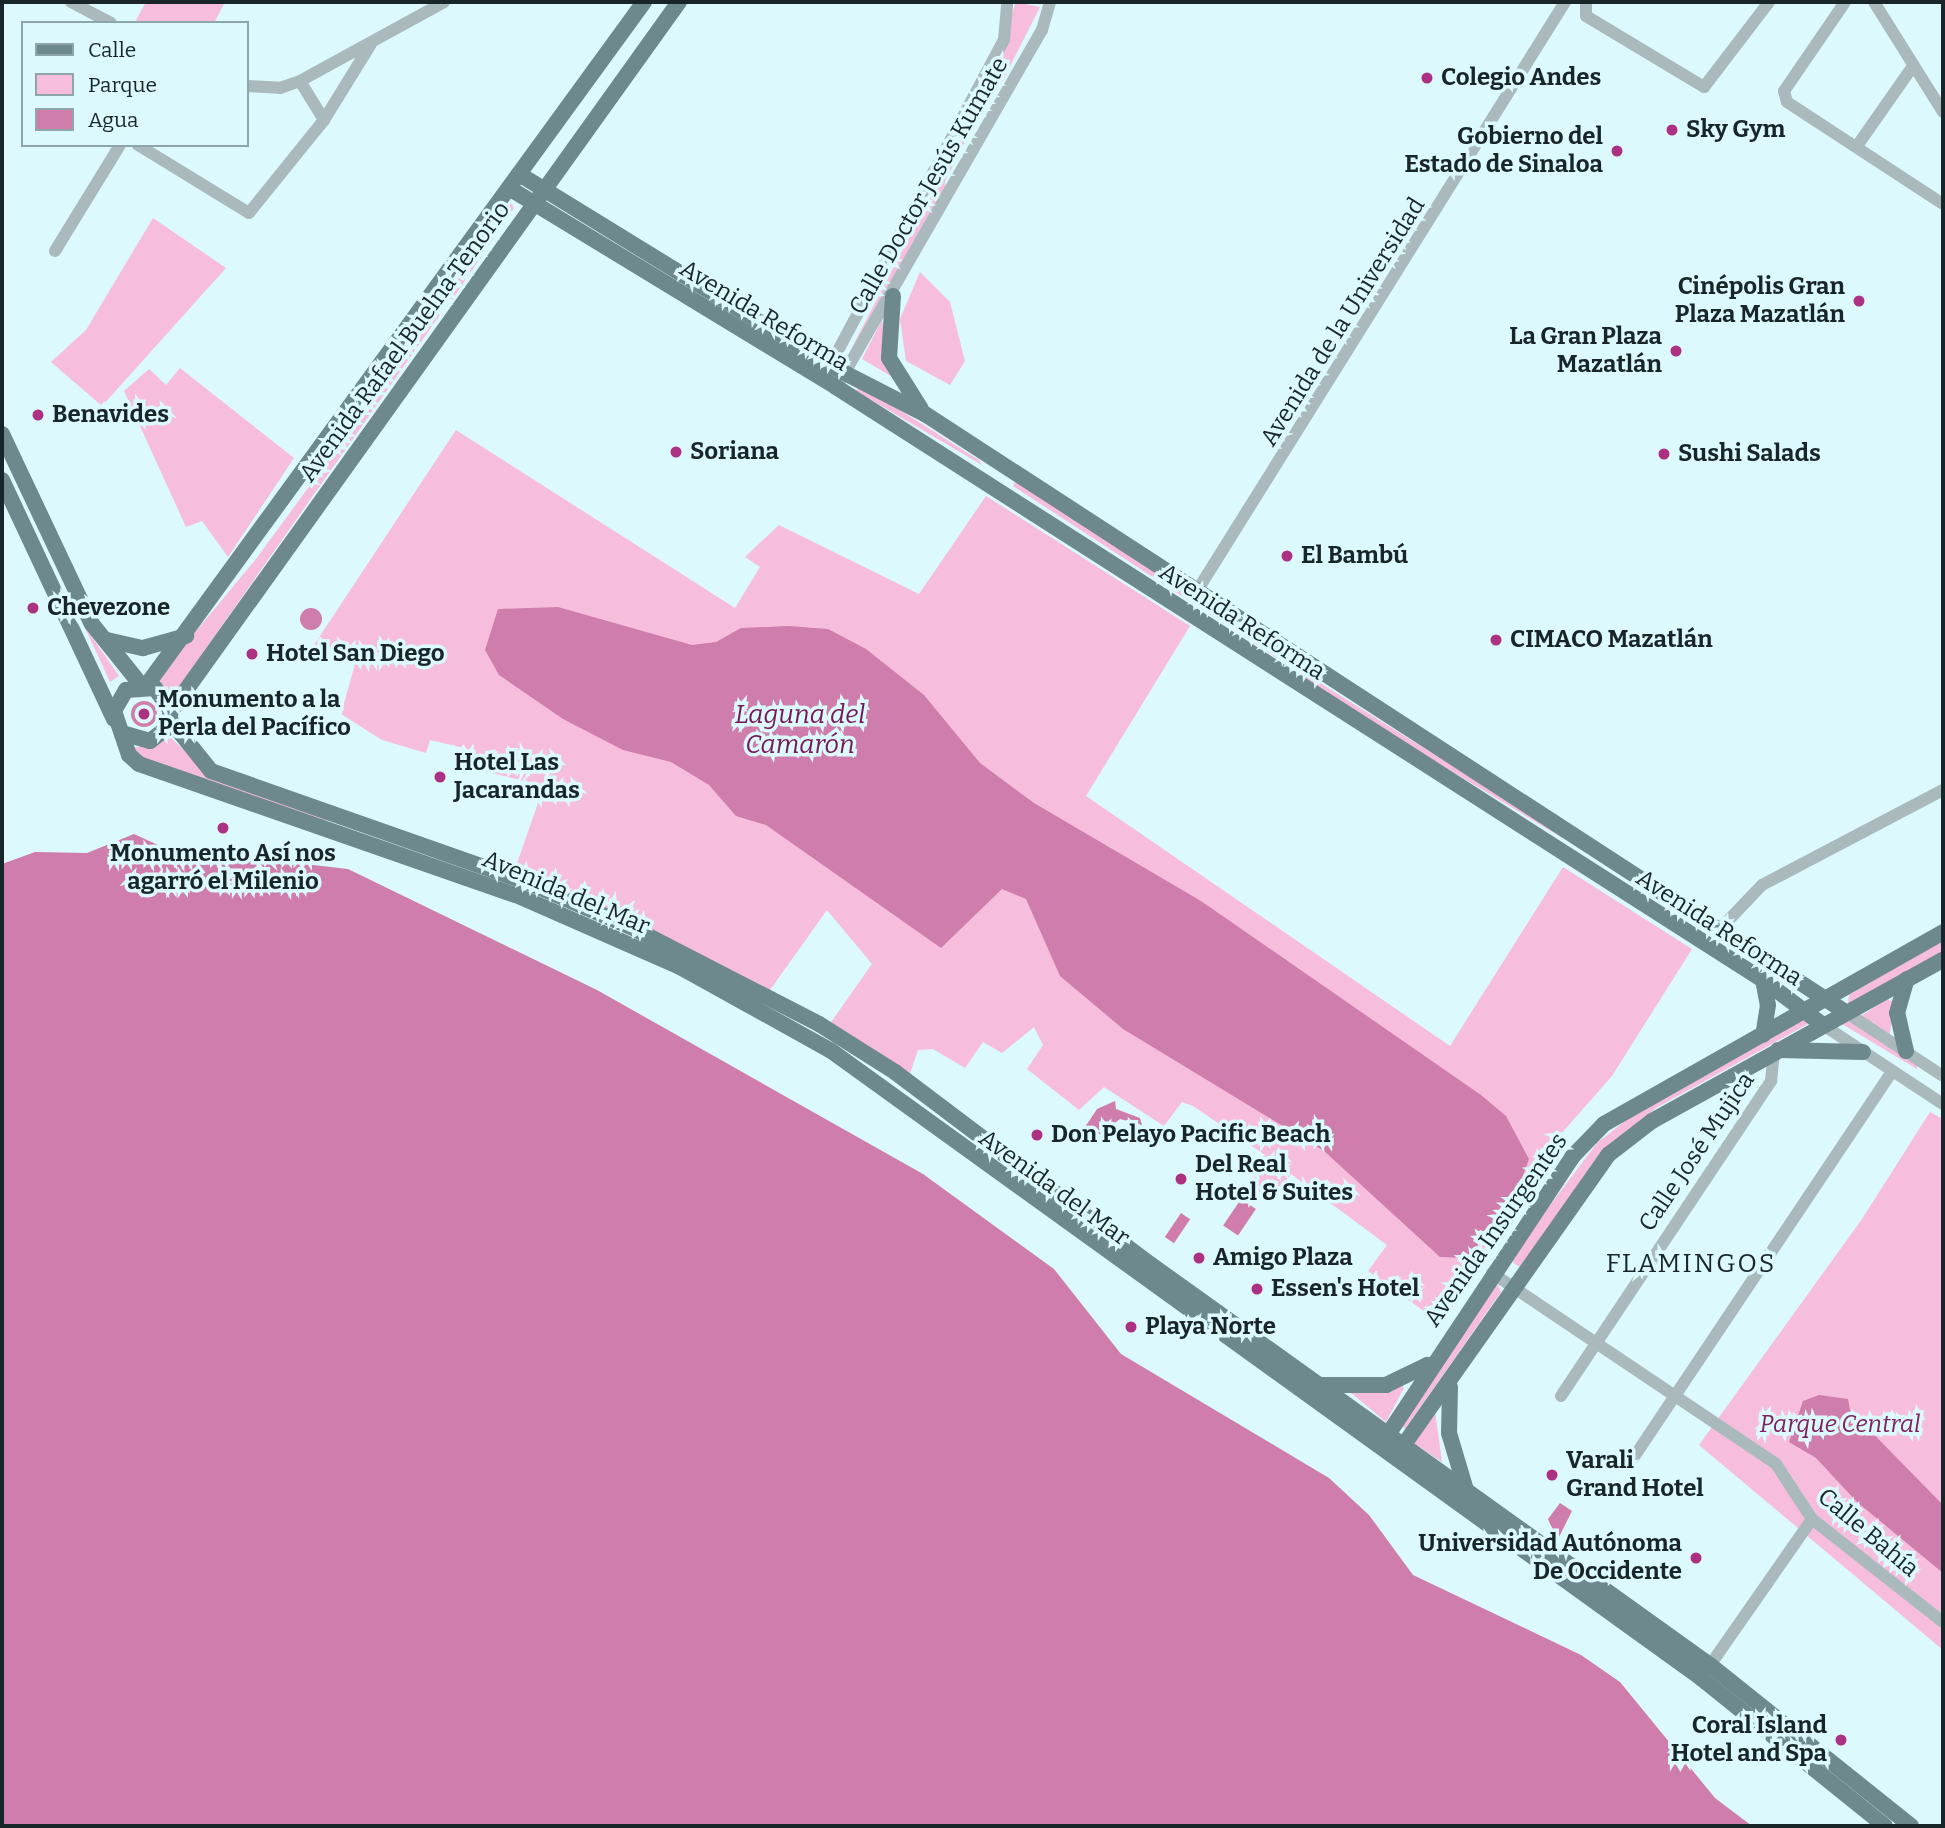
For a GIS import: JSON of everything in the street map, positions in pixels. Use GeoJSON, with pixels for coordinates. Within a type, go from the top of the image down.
{"type":"FeatureCollection","features":[{"type":"Feature","properties":{"kind":"main road","name":"Avenida Rafael Buelna Tenorio"},"geometry":{"type":"LineString","coordinates":[[144,685],[188,635],[644,2]]}},
{"type":"Feature","properties":{"kind":"main road","name":"Avenida Rafael Buelna Tenorio"},"geometry":{"type":"LineString","coordinates":[[170,715],[678,2]]}},
{"type":"Feature","properties":{"kind":"main road","name":"Avenida Reforma"},"geometry":{"type":"LineString","coordinates":[[519,174],[834,376],[1571,860],[1763,980],[1823,1025]]}},
{"type":"Feature","properties":{"kind":"main road","name":"Avenida Reforma"},"geometry":{"type":"LineString","coordinates":[[509,188],[834,376],[925,414],[1844,1011]]}},
{"type":"Feature","properties":{"kind":"main road"},"geometry":{"type":"LineString","coordinates":[[893,296],[889,358],[925,414]]}},
{"type":"Feature","properties":{"kind":"main road"},"geometry":{"type":"LineString","coordinates":[[2,434],[103,638],[144,685],[163,694],[170,715],[150,741],[118,726],[120,696],[144,685]]}},
{"type":"Feature","properties":{"kind":"main road","name":"Avenida del Mar"},"geometry":{"type":"LineString","coordinates":[[2,481],[132,759],[177,780],[516,895],[740,998],[830,1050],[1705,1672],[1885,1826]]}},
{"type":"Feature","properties":{"kind":"main road"},"geometry":{"type":"LineString","coordinates":[[103,638],[143,648],[188,635]]}},
{"type":"Feature","properties":{"kind":"main road","name":"Avenida del Mar"},"geometry":{"type":"LineString","coordinates":[[170,715],[211,772],[524,881],[703,962],[819,1024],[895,1072],[1322,1385],[1383,1441]]}},
{"type":"Feature","properties":{"kind":"main road"},"geometry":{"type":"LineString","coordinates":[[1571,860],[1583,841]]}},
{"type":"Feature","properties":{"kind":"main road"},"geometry":{"type":"LineString","coordinates":[[1673,925],[1689,908]]}},
{"type":"Feature","properties":{"kind":"main road","name":"Avenida Insurgentes"},"geometry":{"type":"LineString","coordinates":[[1383,1441],[1432,1361],[1572,1157],[1604,1124],[1763,1035],[1802,1009],[1943,932]]}},
{"type":"Feature","properties":{"kind":"main road","name":"Avenida Insurgentes"},"geometry":{"type":"LineString","coordinates":[[1398,1452],[1451,1385],[1608,1155],[1653,1121],[1844,1011],[1943,960]]}},
{"type":"Feature","properties":{"kind":"main road"},"geometry":{"type":"LineString","coordinates":[[1906,1051],[1897,1013],[1907,979]]}},
{"type":"Feature","properties":{"kind":"main road"},"geometry":{"type":"LineString","coordinates":[[1763,980],[1768,1005],[1763,1035]]}},
{"type":"Feature","properties":{"kind":"main road"},"geometry":{"type":"LineString","coordinates":[[1776,1052],[1863,1052]]}},
{"type":"Feature","properties":{"kind":"main road"},"geometry":{"type":"LineString","coordinates":[[1322,1385],[1386,1385],[1432,1361]]}},
{"type":"Feature","properties":{"kind":"main road"},"geometry":{"type":"LineString","coordinates":[[1451,1385],[1449,1433],[1466,1490]]}},
{"type":"Feature","properties":{"kind":"main road","name":"Avenida del Mar"},"geometry":{"type":"LineString","coordinates":[[1398,1452],[1466,1490],[1911,1826]]}},
{"type":"Feature","properties":{"kind":"street"},"geometry":{"type":"LineString","coordinates":[[71,2],[107,21]]}},
{"type":"Feature","properties":{"kind":"street"},"geometry":{"type":"LineString","coordinates":[[248,86],[280,88],[300,81],[444,2]]}},
{"type":"Feature","properties":{"kind":"street","name":"Calle Doctor Jesús Kumate"},"geometry":{"type":"LineString","coordinates":[[834,376],[1004,40],[1007,2]]}},
{"type":"Feature","properties":{"kind":"street","name":"Calle Doctor Jesús Kumate"},"geometry":{"type":"LineString","coordinates":[[834,376],[893,296],[1042,30],[1050,2]]}},
{"type":"Feature","properties":{"kind":"street","name":"Avenida de la Universidad"},"geometry":{"type":"LineString","coordinates":[[1197,591],[1565,2]]}},
{"type":"Feature","properties":{"kind":"street"},"geometry":{"type":"LineString","coordinates":[[1586,2],[1586,16],[1704,86],[1769,2]]}},
{"type":"Feature","properties":{"kind":"street"},"geometry":{"type":"LineString","coordinates":[[1845,2],[1785,96],[1943,204]]}},
{"type":"Feature","properties":{"kind":"street"},"geometry":{"type":"LineString","coordinates":[[1874,2],[1943,112]]}},
{"type":"Feature","properties":{"kind":"street"},"geometry":{"type":"LineString","coordinates":[[141,147],[249,213],[324,120],[371,44]]}},
{"type":"Feature","properties":{"kind":"street"},"geometry":{"type":"LineString","coordinates":[[1857,146],[1913,66]]}},
{"type":"Feature","properties":{"kind":"street"},"geometry":{"type":"LineString","coordinates":[[300,81],[324,120]]}},
{"type":"Feature","properties":{"kind":"street"},"geometry":{"type":"LineString","coordinates":[[973,101],[996,113]]}},
{"type":"Feature","properties":{"kind":"street"},"geometry":{"type":"LineString","coordinates":[[55,251],[119,147]]}},
{"type":"Feature","properties":{"kind":"street"},"geometry":{"type":"LineString","coordinates":[[1720,929],[1762,885],[1943,790]]}},
{"type":"Feature","properties":{"kind":"street","name":"Avenida Reforma"},"geometry":{"type":"LineString","coordinates":[[1844,1011],[1941,1072]]}},
{"type":"Feature","properties":{"kind":"street","name":"Avenida Reforma"},"geometry":{"type":"LineString","coordinates":[[1823,1025],[1943,1104]]}},
{"type":"Feature","properties":{"kind":"street","name":"Calle José Mujica"},"geometry":{"type":"LineString","coordinates":[[1560,1396],[1594,1341],[1771,1081],[1776,1052]]}},
{"type":"Feature","properties":{"kind":"street"},"geometry":{"type":"LineString","coordinates":[[1634,1457],[1892,1071]]}},
{"type":"Feature","properties":{"kind":"street"},"geometry":{"type":"LineString","coordinates":[[1913,1084],[1941,1072]]}},
{"type":"Feature","properties":{"kind":"street","name":"Calle Bahía"},"geometry":{"type":"LineString","coordinates":[[1492,1273],[1776,1464],[1812,1519],[1943,1622]]}},
{"type":"Feature","properties":{"kind":"street"},"geometry":{"type":"LineString","coordinates":[[1705,1672],[1812,1519]]}},
{"type":"Feature","properties":{"kind":"green space"},"geometry":{"type":"Polygon","coordinates":[[[146,2],[225,2],[215,21],[136,20],[146,2]]]}},
{"type":"Feature","properties":{"kind":"green space"},"geometry":{"type":"Polygon","coordinates":[[[1016,2],[1040,7],[1000,86],[990,75],[1016,2]]]}},
{"type":"Feature","properties":{"kind":"green space"},"geometry":{"type":"Polygon","coordinates":[[[976,109],[980,113],[945,181],[945,196],[850,351],[976,109]]]}},
{"type":"Feature","properties":{"kind":"green space"},"geometry":{"type":"Polygon","coordinates":[[[511,203],[514,208],[452,300],[447,295],[511,203]]]}},
{"type":"Feature","properties":{"kind":"green space"},"geometry":{"type":"Polygon","coordinates":[[[153,218],[226,268],[102,406],[51,362],[86,330],[153,218]]]}},
{"type":"Feature","properties":{"kind":"green space"},"geometry":{"type":"Polygon","coordinates":[[[920,272],[950,302],[965,361],[950,385],[906,361],[900,319],[920,272]]]}},
{"type":"Feature","properties":{"kind":"green space"},"geometry":{"type":"Polygon","coordinates":[[[439,309],[442,312],[171,698],[153,683],[256,559],[439,309]]]}},
{"type":"Feature","properties":{"kind":"green space"},"geometry":{"type":"Polygon","coordinates":[[[882,320],[888,359],[896,379],[862,359],[882,320]]]}},
{"type":"Feature","properties":{"kind":"green space"},"geometry":{"type":"Polygon","coordinates":[[[180,368],[294,458],[228,557],[202,521],[186,527],[124,391],[149,369],[166,385],[180,368]]]}},
{"type":"Feature","properties":{"kind":"green space"},"geometry":{"type":"Polygon","coordinates":[[[860,385],[979,460],[982,465],[856,391],[860,385]]]}},
{"type":"Feature","properties":{"kind":"green space"},"geometry":{"type":"Polygon","coordinates":[[[456,430],[735,608],[760,567],[745,557],[779,525],[919,594],[986,496],[1190,626],[1086,796],[1450,1046],[1563,867],[1692,949],[1612,1076],[1560,1135],[1442,1324],[1368,1271],[1387,1245],[1291,1174],[1274,1203],[1250,1187],[1265,1155],[1193,1106],[1182,1102],[1164,1126],[1104,1087],[1079,1110],[1027,1069],[1043,1045],[1034,1027],[1002,1053],[983,1042],[965,1068],[933,1049],[918,1050],[909,1077],[829,1025],[872,964],[827,910],[770,990],[515,869],[544,786],[463,766],[464,748],[430,740],[426,753],[382,740],[341,714],[355,664],[314,645],[456,430]]]}},
{"type":"Feature","properties":{"kind":"green space"},"geometry":{"type":"Polygon","coordinates":[[[2,448],[87,630],[119,676],[110,682],[2,448]]]}},
{"type":"Feature","properties":{"kind":"green space"},"geometry":{"type":"Polygon","coordinates":[[[1017,479],[1291,659],[1286,664],[1013,486],[1017,479]]]}},
{"type":"Feature","properties":{"kind":"green space"},"geometry":{"type":"Polygon","coordinates":[[[1301,671],[1564,836],[1564,839],[1297,678],[1301,671]]]}},
{"type":"Feature","properties":{"kind":"green space"},"geometry":{"type":"Polygon","coordinates":[[[171,738],[214,778],[324,817],[329,824],[143,761],[130,749],[171,738]]]}},
{"type":"Feature","properties":{"kind":"green space"},"geometry":{"type":"Polygon","coordinates":[[[1943,937],[1943,951],[1848,1004],[1849,995],[1943,937]]]}},
{"type":"Feature","properties":{"kind":"green space"},"geometry":{"type":"Polygon","coordinates":[[[1887,999],[1894,1002],[1890,1034],[1861,1016],[1887,999]]]}},
{"type":"Feature","properties":{"kind":"green space"},"geometry":{"type":"Polygon","coordinates":[[[1808,1012],[1817,1019],[1656,1108],[1607,1148],[1522,1268],[1515,1264],[1510,1258],[1597,1143],[1647,1104],[1808,1012]]]}},
{"type":"Feature","properties":{"kind":"green space"},"geometry":{"type":"Polygon","coordinates":[[[1848,1020],[1917,1064],[1917,1069],[1842,1024],[1848,1020]]]}},
{"type":"Feature","properties":{"kind":"green space","name":"Parque Central"},"geometry":{"type":"Polygon","coordinates":[[[1930,1112],[1943,1119],[1943,1650],[1699,1445],[1862,1219],[1930,1112]]]}},
{"type":"Feature","properties":{"kind":"green space"},"geometry":{"type":"Polygon","coordinates":[[[1498,1285],[1501,1292],[1405,1429],[1399,1423],[1490,1286],[1498,1285]]]}},
{"type":"Feature","properties":{"kind":"green space"},"geometry":{"type":"Polygon","coordinates":[[[1400,1384],[1404,1388],[1386,1422],[1350,1392],[1400,1384]]]}},
{"type":"Feature","properties":{"kind":"green space"},"geometry":{"type":"Polygon","coordinates":[[[1435,1411],[1442,1462],[1409,1440],[1435,1411]]]}},
{"type":"Feature","properties":{"kind":"water","name":"Laguna del Camarón"},"geometry":{"type":"Polygon","coordinates":[[[558,607],[692,645],[716,642],[741,628],[789,626],[828,629],[866,649],[924,695],[980,763],[1034,803],[1201,901],[1481,1095],[1506,1116],[1529,1159],[1518,1189],[1470,1258],[1440,1257],[1324,1151],[1123,1029],[1060,976],[1026,899],[1002,889],[941,948],[766,825],[736,816],[709,785],[671,762],[623,750],[563,719],[499,675],[485,650],[498,609],[558,607]]]}},
{"type":"Feature","properties":{"kind":"water"},"geometry":{"type":"Polygon","coordinates":[[[311,608],[319,611],[322,619],[319,627],[311,630],[303,627],[300,619],[303,611],[311,608]]]}},
{"type":"Feature","properties":{"kind":"water"},"geometry":{"type":"Polygon","coordinates":[[[144,701],[153,705],[157,714],[153,723],[144,727],[135,723],[131,714],[135,705],[144,701]]]}},
{"type":"Feature","properties":{"kind":"water"},"geometry":{"type":"Polygon","coordinates":[[[134,834],[202,865],[270,860],[348,869],[597,990],[923,1174],[1054,1269],[1121,1354],[1329,1478],[1369,1515],[1413,1575],[1581,1655],[1620,1682],[1715,1798],[1752,1826],[2,1826],[2,864],[35,852],[87,853],[134,834]]]}},
{"type":"Feature","properties":{"kind":"water"},"geometry":{"type":"Polygon","coordinates":[[[1115,1101],[1116,1109],[1140,1118],[1142,1125],[1120,1119],[1092,1140],[1085,1127],[1097,1109],[1115,1101]]]}},
{"type":"Feature","properties":{"kind":"water"},"geometry":{"type":"Polygon","coordinates":[[[1241,1199],[1256,1209],[1238,1236],[1223,1226],[1241,1199]]]}},
{"type":"Feature","properties":{"kind":"water"},"geometry":{"type":"Polygon","coordinates":[[[1181,1213],[1190,1219],[1174,1243],[1165,1237],[1181,1213]]]}},
{"type":"Feature","properties":{"kind":"water"},"geometry":{"type":"Polygon","coordinates":[[[1819,1395],[1848,1399],[1850,1410],[1943,1505],[1943,1573],[1857,1502],[1816,1458],[1789,1442],[1803,1401],[1819,1395]]]}},
{"type":"Feature","properties":{"kind":"water"},"geometry":{"type":"Polygon","coordinates":[[[1560,1503],[1572,1511],[1557,1541],[1548,1519],[1560,1503]]]}},
{"type":"Feature","properties":{"kind":"place","name":"Colegio Andes"},"geometry":{"type":"Point","coordinates":[1427,78]}},
{"type":"Feature","properties":{"kind":"place","name":"Sky Gym"},"geometry":{"type":"Point","coordinates":[1672,130]}},
{"type":"Feature","properties":{"kind":"place","name":"Gobierno del Estado de Sinaloa"},"geometry":{"type":"Point","coordinates":[1617,151]}},
{"type":"Feature","properties":{"kind":"place","name":"Cinépolis Gran Plaza Mazatlán"},"geometry":{"type":"Point","coordinates":[1859,301]}},
{"type":"Feature","properties":{"kind":"place","name":"La Gran Plaza Mazatlán"},"geometry":{"type":"Point","coordinates":[1676,351]}},
{"type":"Feature","properties":{"kind":"place","name":"Benavides"},"geometry":{"type":"Point","coordinates":[38,415]}},
{"type":"Feature","properties":{"kind":"place","name":"Soriana"},"geometry":{"type":"Point","coordinates":[676,452]}},
{"type":"Feature","properties":{"kind":"place","name":"Sushi Salads"},"geometry":{"type":"Point","coordinates":[1664,454]}},
{"type":"Feature","properties":{"kind":"place","name":"El Bambú"},"geometry":{"type":"Point","coordinates":[1287,556]}},
{"type":"Feature","properties":{"kind":"place","name":"Chevezone"},"geometry":{"type":"Point","coordinates":[33,608]}},
{"type":"Feature","properties":{"kind":"place","name":"CIMACO Mazatlán"},"geometry":{"type":"Point","coordinates":[1496,640]}},
{"type":"Feature","properties":{"kind":"place","name":"Hotel San Diego"},"geometry":{"type":"Point","coordinates":[252,654]}},
{"type":"Feature","properties":{"kind":"place","name":"Monumento a la Perla del Pacífico"},"geometry":{"type":"Point","coordinates":[144,714]}},
{"type":"Feature","properties":{"kind":"place","name":"Hotel Las Jacarandas"},"geometry":{"type":"Point","coordinates":[440,777]}},
{"type":"Feature","properties":{"kind":"place","name":"Monumento Así nos agarró el Milenio"},"geometry":{"type":"Point","coordinates":[223,828]}},
{"type":"Feature","properties":{"kind":"place","name":"Don Pelayo Pacific Beach"},"geometry":{"type":"Point","coordinates":[1037,1135]}},
{"type":"Feature","properties":{"kind":"place","name":"Del Real Hotel & Suites"},"geometry":{"type":"Point","coordinates":[1181,1179]}},
{"type":"Feature","properties":{"kind":"place","name":"Amigo Plaza"},"geometry":{"type":"Point","coordinates":[1199,1258]}},
{"type":"Feature","properties":{"kind":"place","name":"Essen's Hotel"},"geometry":{"type":"Point","coordinates":[1257,1289]}},
{"type":"Feature","properties":{"kind":"place","name":"Playa Norte"},"geometry":{"type":"Point","coordinates":[1131,1327]}},
{"type":"Feature","properties":{"kind":"place","name":"Varali Grand Hotel"},"geometry":{"type":"Point","coordinates":[1552,1475]}},
{"type":"Feature","properties":{"kind":"place","name":"Universidad Autónoma De Occidente"},"geometry":{"type":"Point","coordinates":[1696,1558]}},
{"type":"Feature","properties":{"kind":"place","name":"Coral Island Hotel and Spa"},"geometry":{"type":"Point","coordinates":[1841,1740]}},
{"type":"Feature","properties":{"kind":"district","name":"FLAMINGOS"},"geometry":{"type":"Point","coordinates":[1691,1264]}}]}
